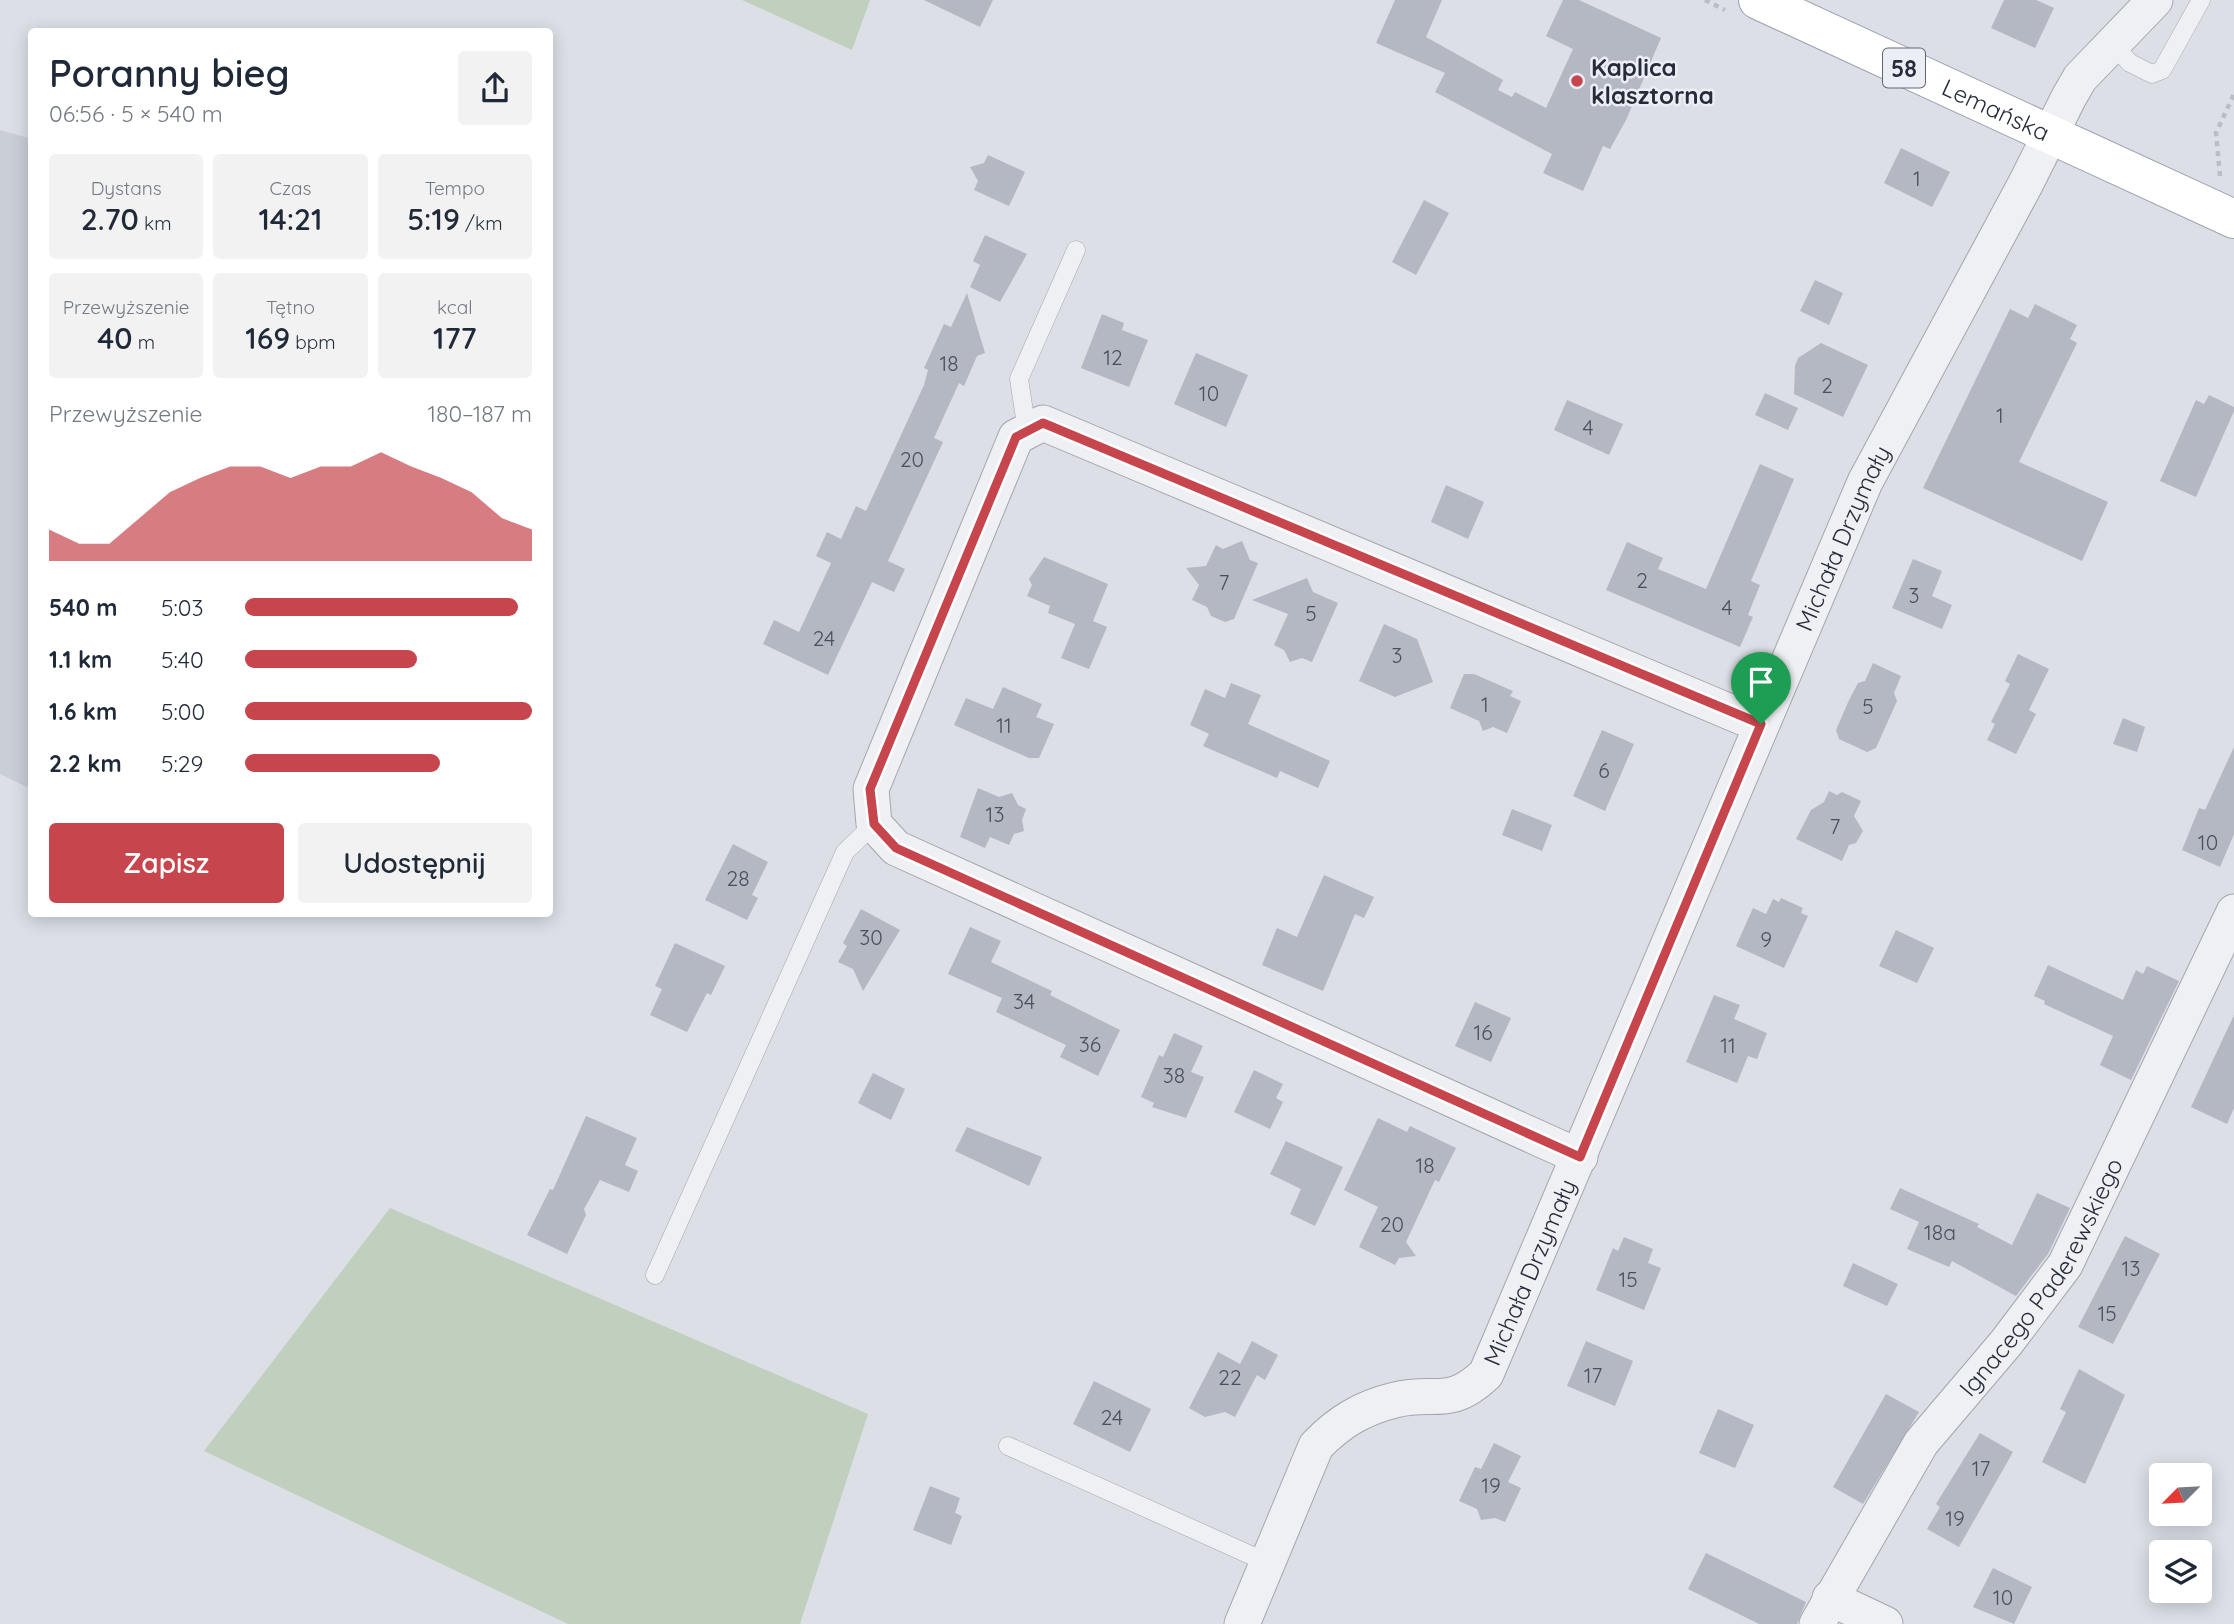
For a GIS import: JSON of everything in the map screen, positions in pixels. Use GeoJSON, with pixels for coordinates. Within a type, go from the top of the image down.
{"type":"FeatureCollection","features":[{"type":"Feature","properties":{"kind":"main road","name":"Lemańska"},"geometry":{"type":"LineString","coordinates":[[1758,0],[2234,219]]}},
{"type":"Feature","properties":{"kind":"street","name":"Michała Drzymały"},"geometry":{"type":"LineString","coordinates":[[1242,1624],[1317,1446],[1334,1427],[1358,1412],[1397,1399],[1433,1398],[1467,1392],[1486,1374],[1865,482],[2080,78],[2114,46],[2155,0]]}},
{"type":"Feature","properties":{"kind":"street"},"geometry":{"type":"LineString","coordinates":[[1580,1157],[896,848],[874,824],[870,789],[1016,437],[1043,423],[1761,724]]}},
{"type":"Feature","properties":{"kind":"street","name":"Ignacego Paderewskiego"},"geometry":{"type":"LineString","coordinates":[[1823,1611],[1921,1443],[2006,1343],[2065,1265],[2234,912]]}},
{"type":"Feature","properties":{"kind":"street"},"geometry":{"type":"LineString","coordinates":[[1823,1611],[1885,1624]]}},
{"type":"Feature","properties":{"kind":"lane"},"geometry":{"type":"LineString","coordinates":[[2114,46],[2130,64],[2152,74],[2161,70],[2201,0]]}},
{"type":"Feature","properties":{"kind":"lane"},"geometry":{"type":"LineString","coordinates":[[1027,431],[1019,379],[1076,250]]}},
{"type":"Feature","properties":{"kind":"lane"},"geometry":{"type":"LineString","coordinates":[[655,1275],[845,852],[874,824]]}},
{"type":"Feature","properties":{"kind":"lane"},"geometry":{"type":"LineString","coordinates":[[1008,1446],[1266,1562]]}},
{"type":"Feature","properties":{"kind":"path"},"geometry":{"type":"LineString","coordinates":[[2220,180],[2216,133],[2234,94]]}},
{"type":"Feature","properties":{"kind":"shaded area"},"geometry":{"type":"Polygon","coordinates":[[[0,130],[28,138],[28,788],[0,774],[0,130]]]}},
{"type":"Feature","properties":{"kind":"green space"},"geometry":{"type":"Polygon","coordinates":[[[742,0],[870,0],[852,50],[742,0]]]}},
{"type":"Feature","properties":{"kind":"green space"},"geometry":{"type":"Polygon","coordinates":[[[390,1208],[868,1414],[800,1624],[568,1624],[204,1451],[390,1208]]]}},
{"type":"Feature","properties":{"kind":"building"},"geometry":{"type":"Polygon","coordinates":[[[924,0],[993,0],[980,27],[924,0]]]}},
{"type":"Feature","properties":{"kind":"building"},"geometry":{"type":"Polygon","coordinates":[[[1395,0],[1442,0],[1426,37],[1503,80],[1498,90],[1512,97],[1515,92],[1546,108],[1573,49],[1546,36],[1563,0],[1579,0],[1661,38],[1626,120],[1610,149],[1603,146],[1583,191],[1543,173],[1552,154],[1435,92],[1445,73],[1376,43],[1395,0]]]}},
{"type":"Feature","properties":{"kind":"building"},"geometry":{"type":"Polygon","coordinates":[[[2004,0],[2036,0],[2054,8],[2035,48],[1991,28],[2004,0]]]}},
{"type":"Feature","properties":{"kind":"building"},"geometry":{"type":"Polygon","coordinates":[[[1901,148],[1950,172],[1932,207],[1884,183],[1901,148]]]}},
{"type":"Feature","properties":{"kind":"building"},"geometry":{"type":"Polygon","coordinates":[[[988,155],[1025,172],[1009,206],[974,190],[978,181],[970,167],[984,163],[988,155]]]}},
{"type":"Feature","properties":{"kind":"building"},"geometry":{"type":"Polygon","coordinates":[[[1424,200],[1449,213],[1416,275],[1392,262],[1424,200]]]}},
{"type":"Feature","properties":{"kind":"building"},"geometry":{"type":"Polygon","coordinates":[[[985,235],[1027,254],[1000,302],[970,287],[980,265],[973,261],[985,235]]]}},
{"type":"Feature","properties":{"kind":"building"},"geometry":{"type":"Polygon","coordinates":[[[1815,280],[1843,293],[1829,325],[1800,311],[1815,280]]]}},
{"type":"Feature","properties":{"kind":"building"},"geometry":{"type":"Polygon","coordinates":[[[967,293],[985,353],[977,356],[964,386],[959,383],[934,438],[943,442],[888,561],[905,569],[894,592],[872,582],[828,675],[763,644],[774,620],[799,632],[831,563],[816,556],[827,532],[841,539],[856,506],[866,511],[924,385],[928,370],[924,368],[944,324],[951,327],[967,293]]]}},
{"type":"Feature","properties":{"kind":"building"},"geometry":{"type":"Polygon","coordinates":[[[2035,304],[2077,325],[2070,339],[2077,343],[2019,462],[2108,502],[2082,561],[1923,488],[2010,309],[2028,318],[2035,304]]]}},
{"type":"Feature","properties":{"kind":"building"},"geometry":{"type":"Polygon","coordinates":[[[1102,314],[1124,323],[1122,330],[1148,340],[1129,387],[1081,368],[1102,314]]]}},
{"type":"Feature","properties":{"kind":"building"},"geometry":{"type":"Polygon","coordinates":[[[1821,343],[1868,365],[1843,417],[1794,394],[1798,358],[1821,343]]]}},
{"type":"Feature","properties":{"kind":"building"},"geometry":{"type":"Polygon","coordinates":[[[1196,353],[1248,375],[1226,427],[1174,404],[1196,353]]]}},
{"type":"Feature","properties":{"kind":"building"},"geometry":{"type":"Polygon","coordinates":[[[1765,393],[1798,408],[1788,430],[1755,415],[1765,393]]]}},
{"type":"Feature","properties":{"kind":"building"},"geometry":{"type":"Polygon","coordinates":[[[2209,395],[2234,407],[2234,411],[2196,497],[2160,481],[2196,400],[2204,404],[2209,395]]]}},
{"type":"Feature","properties":{"kind":"building"},"geometry":{"type":"Polygon","coordinates":[[[1567,400],[1623,424],[1609,455],[1554,430],[1567,400]]]}},
{"type":"Feature","properties":{"kind":"building"},"geometry":{"type":"Polygon","coordinates":[[[1760,464],[1794,479],[1751,581],[1760,585],[1748,615],[1753,617],[1740,647],[1606,590],[1627,542],[1663,558],[1658,569],[1706,589],[1760,464]]]}},
{"type":"Feature","properties":{"kind":"building"},"geometry":{"type":"Polygon","coordinates":[[[1446,485],[1484,502],[1468,539],[1431,522],[1446,485]]]}},
{"type":"Feature","properties":{"kind":"building"},"geometry":{"type":"Polygon","coordinates":[[[1242,541],[1250,560],[1258,563],[1234,619],[1225,622],[1211,616],[1207,607],[1192,600],[1199,585],[1186,568],[1206,566],[1216,545],[1223,549],[1242,541]]]}},
{"type":"Feature","properties":{"kind":"building"},"geometry":{"type":"Polygon","coordinates":[[[1044,557],[1108,584],[1093,621],[1107,627],[1089,669],[1061,658],[1075,624],[1048,613],[1050,606],[1027,596],[1032,585],[1029,579],[1044,557]]]}},
{"type":"Feature","properties":{"kind":"building"},"geometry":{"type":"Polygon","coordinates":[[[1913,559],[1942,571],[1932,596],[1952,605],[1942,629],[1892,608],[1913,559]]]}},
{"type":"Feature","properties":{"kind":"building"},"geometry":{"type":"Polygon","coordinates":[[[1307,578],[1313,592],[1338,603],[1312,662],[1302,658],[1290,662],[1284,650],[1274,645],[1288,614],[1252,600],[1307,578]]]}},
{"type":"Feature","properties":{"kind":"building"},"geometry":{"type":"Polygon","coordinates":[[[1384,624],[1417,639],[1433,682],[1395,697],[1359,681],[1384,624]]]}},
{"type":"Feature","properties":{"kind":"building"},"geometry":{"type":"Polygon","coordinates":[[[2018,654],[2049,669],[2029,710],[2036,714],[2016,754],[1987,740],[1995,724],[1991,722],[2010,684],[2005,681],[2018,654]]]}},
{"type":"Feature","properties":{"kind":"building"},"geometry":{"type":"Polygon","coordinates":[[[1873,663],[1901,676],[1894,693],[1897,701],[1876,748],[1867,752],[1839,739],[1836,730],[1858,683],[1865,681],[1873,663]]]}},
{"type":"Feature","properties":{"kind":"building"},"geometry":{"type":"Polygon","coordinates":[[[1464,674],[1474,674],[1513,691],[1510,696],[1521,701],[1507,733],[1493,727],[1483,731],[1479,721],[1450,708],[1464,674]]]}},
{"type":"Feature","properties":{"kind":"building"},"geometry":{"type":"Polygon","coordinates":[[[1231,683],[1261,695],[1248,724],[1330,761],[1318,788],[1280,771],[1277,778],[1203,746],[1209,734],[1190,725],[1205,689],[1225,698],[1231,683]]]}},
{"type":"Feature","properties":{"kind":"building"},"geometry":{"type":"Polygon","coordinates":[[[1003,687],[1042,704],[1036,717],[1054,724],[1039,758],[1029,758],[954,725],[966,698],[993,709],[1003,687]]]}},
{"type":"Feature","properties":{"kind":"building"},"geometry":{"type":"Polygon","coordinates":[[[2123,718],[2145,727],[2137,752],[2113,744],[2123,718]]]}},
{"type":"Feature","properties":{"kind":"building"},"geometry":{"type":"Polygon","coordinates":[[[1602,730],[1634,744],[1605,811],[1573,796],[1602,730]]]}},
{"type":"Feature","properties":{"kind":"building"},"geometry":{"type":"Polygon","coordinates":[[[2234,747],[2234,834],[2220,867],[2182,850],[2199,808],[2205,810],[2234,747]]]}},
{"type":"Feature","properties":{"kind":"building"},"geometry":{"type":"Polygon","coordinates":[[[978,788],[999,797],[1012,793],[1018,805],[1026,809],[1022,820],[1024,831],[1014,834],[1009,845],[990,837],[985,848],[960,837],[978,788]]]}},
{"type":"Feature","properties":{"kind":"building"},"geometry":{"type":"Polygon","coordinates":[[[1829,791],[1837,795],[1842,792],[1861,801],[1854,816],[1863,831],[1856,843],[1849,845],[1842,861],[1796,839],[1811,810],[1824,802],[1829,791]]]}},
{"type":"Feature","properties":{"kind":"building"},"geometry":{"type":"Polygon","coordinates":[[[1512,809],[1552,825],[1542,851],[1502,835],[1512,809]]]}},
{"type":"Feature","properties":{"kind":"building"},"geometry":{"type":"Polygon","coordinates":[[[733,844],[768,862],[752,895],[758,898],[747,920],[705,900],[733,844]]]}},
{"type":"Feature","properties":{"kind":"building"},"geometry":{"type":"Polygon","coordinates":[[[1324,875],[1374,897],[1364,918],[1355,914],[1323,991],[1262,965],[1277,928],[1297,937],[1324,875]]]}},
{"type":"Feature","properties":{"kind":"building"},"geometry":{"type":"Polygon","coordinates":[[[1781,898],[1803,908],[1801,913],[1808,916],[1784,968],[1736,946],[1753,908],[1766,914],[1773,899],[1779,902],[1781,898]]]}},
{"type":"Feature","properties":{"kind":"building"},"geometry":{"type":"Polygon","coordinates":[[[861,909],[900,930],[863,991],[853,969],[838,962],[847,946],[843,943],[861,909]]]}},
{"type":"Feature","properties":{"kind":"building"},"geometry":{"type":"Polygon","coordinates":[[[970,927],[1001,941],[991,962],[1052,991],[1050,995],[1120,1030],[1098,1076],[1060,1057],[1066,1045],[996,1012],[1002,998],[948,974],[970,927]]]}},
{"type":"Feature","properties":{"kind":"building"},"geometry":{"type":"Polygon","coordinates":[[[1896,930],[1934,948],[1917,983],[1879,966],[1896,930]]]}},
{"type":"Feature","properties":{"kind":"building"},"geometry":{"type":"Polygon","coordinates":[[[675,943],[725,966],[711,995],[707,993],[687,1032],[650,1015],[662,989],[655,986],[675,943]]]}},
{"type":"Feature","properties":{"kind":"building"},"geometry":{"type":"Polygon","coordinates":[[[2048,965],[2123,1000],[2136,970],[2143,974],[2147,966],[2179,981],[2131,1080],[2100,1065],[2113,1036],[2044,1004],[2045,1001],[2034,996],[2048,965]]]}},
{"type":"Feature","properties":{"kind":"building"},"geometry":{"type":"Polygon","coordinates":[[[1714,995],[1740,1005],[1734,1019],[1767,1033],[1757,1059],[1748,1056],[1737,1083],[1686,1062],[1714,995]]]}},
{"type":"Feature","properties":{"kind":"building"},"geometry":{"type":"Polygon","coordinates":[[[1475,1002],[1511,1018],[1491,1062],[1455,1046],[1475,1002]]]}},
{"type":"Feature","properties":{"kind":"building"},"geometry":{"type":"Polygon","coordinates":[[[2234,1015],[2234,1108],[2227,1124],[2191,1107],[2234,1015]]]}},
{"type":"Feature","properties":{"kind":"building"},"geometry":{"type":"Polygon","coordinates":[[[1174,1033],[1203,1046],[1191,1072],[1204,1077],[1186,1118],[1152,1107],[1154,1103],[1141,1097],[1159,1055],[1163,1057],[1174,1033]]]}},
{"type":"Feature","properties":{"kind":"building"},"geometry":{"type":"Polygon","coordinates":[[[1254,1070],[1283,1084],[1276,1098],[1283,1102],[1270,1129],[1234,1112],[1254,1070]]]}},
{"type":"Feature","properties":{"kind":"building"},"geometry":{"type":"Polygon","coordinates":[[[873,1073],[905,1089],[891,1120],[858,1103],[873,1073]]]}},
{"type":"Feature","properties":{"kind":"building"},"geometry":{"type":"Polygon","coordinates":[[[586,1116],[637,1138],[625,1165],[638,1171],[629,1192],[600,1180],[584,1209],[586,1215],[567,1254],[527,1235],[550,1189],[553,1190],[586,1116]]]}},
{"type":"Feature","properties":{"kind":"building"},"geometry":{"type":"Polygon","coordinates":[[[1378,1118],[1407,1132],[1410,1126],[1456,1148],[1439,1182],[1435,1180],[1406,1242],[1416,1256],[1399,1258],[1395,1265],[1359,1247],[1378,1207],[1344,1190],[1378,1118]]]}},
{"type":"Feature","properties":{"kind":"building"},"geometry":{"type":"Polygon","coordinates":[[[967,1127],[1042,1157],[1029,1186],[955,1151],[967,1127]]]}},
{"type":"Feature","properties":{"kind":"building"},"geometry":{"type":"Polygon","coordinates":[[[1286,1141],[1343,1167],[1315,1226],[1290,1214],[1301,1189],[1270,1174],[1286,1141]]]}},
{"type":"Feature","properties":{"kind":"building"},"geometry":{"type":"Polygon","coordinates":[[[1900,1188],[1979,1224],[1977,1227],[2012,1245],[2037,1193],[2070,1208],[2048,1254],[2016,1296],[1952,1261],[1949,1267],[1907,1249],[1919,1222],[1890,1209],[1900,1188]]]}},
{"type":"Feature","properties":{"kind":"building"},"geometry":{"type":"Polygon","coordinates":[[[2125,1236],[2160,1254],[2113,1344],[2078,1327],[2125,1236]]]}},
{"type":"Feature","properties":{"kind":"building"},"geometry":{"type":"Polygon","coordinates":[[[1624,1237],[1653,1249],[1648,1263],[1661,1268],[1644,1310],[1596,1290],[1613,1248],[1618,1251],[1624,1237]]]}},
{"type":"Feature","properties":{"kind":"building"},"geometry":{"type":"Polygon","coordinates":[[[1853,1263],[1898,1284],[1887,1306],[1843,1286],[1853,1263]]]}},
{"type":"Feature","properties":{"kind":"building"},"geometry":{"type":"Polygon","coordinates":[[[1252,1341],[1278,1355],[1265,1380],[1257,1375],[1235,1417],[1225,1412],[1205,1417],[1189,1408],[1218,1352],[1240,1364],[1252,1341]]]}},
{"type":"Feature","properties":{"kind":"building"},"geometry":{"type":"Polygon","coordinates":[[[1586,1341],[1633,1361],[1615,1406],[1567,1386],[1586,1341]]]}},
{"type":"Feature","properties":{"kind":"building"},"geometry":{"type":"Polygon","coordinates":[[[2079,1369],[2125,1395],[2085,1484],[2042,1462],[2066,1412],[2060,1409],[2079,1369]]]}},
{"type":"Feature","properties":{"kind":"building"},"geometry":{"type":"Polygon","coordinates":[[[1094,1381],[1151,1409],[1130,1452],[1073,1424],[1094,1381]]]}},
{"type":"Feature","properties":{"kind":"building"},"geometry":{"type":"Polygon","coordinates":[[[1886,1394],[1919,1412],[1863,1504],[1833,1487],[1886,1394]]]}},
{"type":"Feature","properties":{"kind":"building"},"geometry":{"type":"Polygon","coordinates":[[[1718,1409],[1754,1425],[1735,1468],[1699,1453],[1718,1409]]]}},
{"type":"Feature","properties":{"kind":"building"},"geometry":{"type":"Polygon","coordinates":[[[1980,1433],[2013,1452],[1959,1547],[1927,1529],[1940,1507],[1936,1504],[1980,1433]]]}},
{"type":"Feature","properties":{"kind":"building"},"geometry":{"type":"Polygon","coordinates":[[[1494,1443],[1521,1456],[1508,1482],[1521,1488],[1505,1522],[1495,1518],[1481,1520],[1477,1509],[1459,1501],[1475,1467],[1481,1469],[1494,1443]]]}},
{"type":"Feature","properties":{"kind":"building"},"geometry":{"type":"Polygon","coordinates":[[[930,1486],[960,1498],[955,1513],[962,1516],[951,1545],[913,1530],[930,1486]]]}},
{"type":"Feature","properties":{"kind":"building"},"geometry":{"type":"Polygon","coordinates":[[[1706,1553],[1806,1602],[1797,1624],[1759,1624],[1688,1589],[1706,1553]]]}},
{"type":"Feature","properties":{"kind":"building"},"geometry":{"type":"Polygon","coordinates":[[[1993,1568],[2032,1587],[2014,1624],[1973,1607],[1993,1568]]]}},
{"type":"Feature","properties":{"kind":"place","name":"Kaplica klasztorna"},"geometry":{"type":"Point","coordinates":[1577,81]}},
{"type":"Feature","properties":{"kind":"route"},"geometry":{"type":"LineString","coordinates":[[1043,423],[1761,724],[1580,1157],[896,848],[874,824],[870,789],[1016,437],[1043,423]]}}]}
